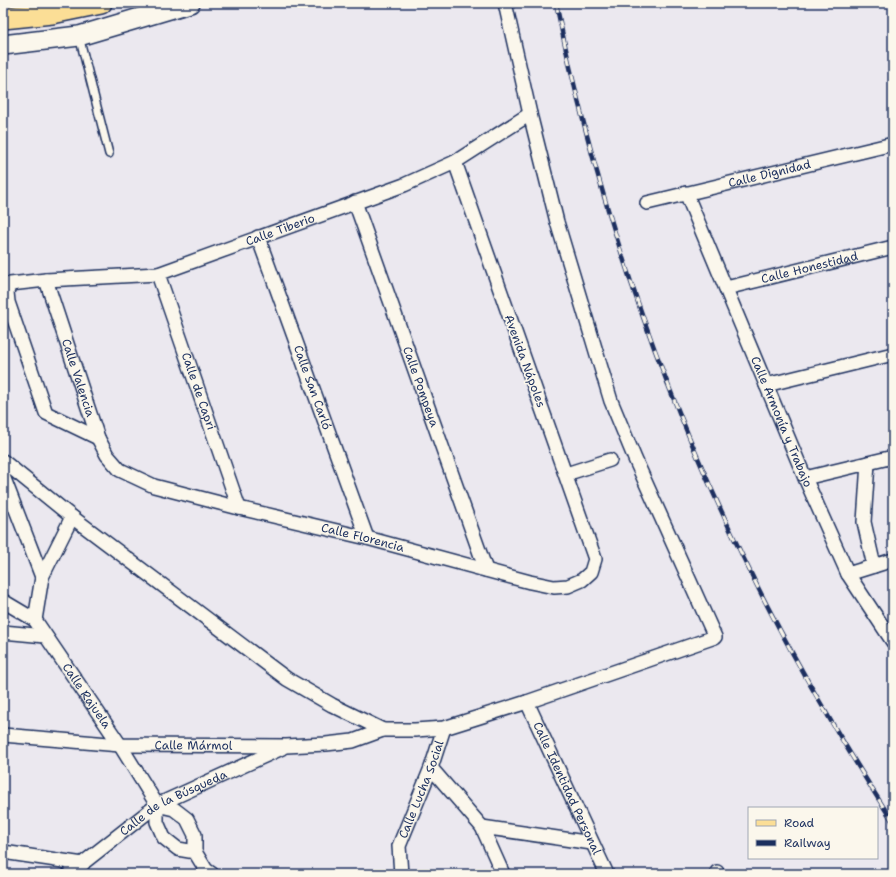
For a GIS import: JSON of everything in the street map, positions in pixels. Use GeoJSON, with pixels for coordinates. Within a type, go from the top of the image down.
{"type":"FeatureCollection","features":[{"type":"Feature","properties":{"kind":"main road"},"geometry":{"type":"LineString","coordinates":[[3,18],[52,13],[101,3]]}},
{"type":"Feature","properties":{"kind":"street"},"geometry":{"type":"LineString","coordinates":[[3,45],[79,36],[190,3]]}},
{"type":"Feature","properties":{"kind":"street"},"geometry":{"type":"LineString","coordinates":[[3,460],[72,517],[287,679],[332,705],[383,730],[444,728],[527,702],[715,637],[635,459],[611,401],[557,222],[530,114],[505,3]]}},
{"type":"Feature","properties":{"kind":"street","name":"Calle Tiberio"},"geometry":{"type":"LineString","coordinates":[[98,438],[46,413],[8,302],[6,292],[10,284],[46,280],[158,274],[404,185],[455,162],[530,114]]}},
{"type":"Feature","properties":{"kind":"street","name":"Calle Dignidad"},"geometry":{"type":"LineString","coordinates":[[647,203],[893,144]]}},
{"type":"Feature","properties":{"kind":"street","name":"Avenida Nápoles"},"geometry":{"type":"LineString","coordinates":[[455,162],[595,559]]}},
{"type":"Feature","properties":{"kind":"street","name":"Calle Armonía y Trabajo"},"geometry":{"type":"LineString","coordinates":[[686,193],[805,478],[848,574],[893,642]]}},
{"type":"Feature","properties":{"kind":"street","name":"Calle Pompeya"},"geometry":{"type":"LineString","coordinates":[[355,202],[486,570]]}},
{"type":"Feature","properties":{"kind":"street","name":"Calle San Carló"},"geometry":{"type":"LineString","coordinates":[[258,237],[367,538]]}},
{"type":"Feature","properties":{"kind":"street","name":"Calle Honestidad"},"geometry":{"type":"LineString","coordinates":[[726,288],[893,247]]}},
{"type":"Feature","properties":{"kind":"street","name":"Calle de Capri"},"geometry":{"type":"LineString","coordinates":[[158,274],[239,508]]}},
{"type":"Feature","properties":{"kind":"street","name":"Calle Valencia"},"geometry":{"type":"LineString","coordinates":[[46,280],[98,438],[107,455],[120,470]]}},
{"type":"Feature","properties":{"kind":"street"},"geometry":{"type":"LineString","coordinates":[[766,385],[893,354]]}},
{"type":"Feature","properties":{"kind":"street"},"geometry":{"type":"LineString","coordinates":[[805,478],[893,457]]}},
{"type":"Feature","properties":{"kind":"street"},"geometry":{"type":"LineString","coordinates":[[566,474],[610,460]]}},
{"type":"Feature","properties":{"kind":"street"},"geometry":{"type":"LineString","coordinates":[[868,463],[864,522],[874,566]]}},
{"type":"Feature","properties":{"kind":"street","name":"Calle Florencia"},"geometry":{"type":"LineString","coordinates":[[120,470],[154,486],[239,508],[367,538],[554,588],[568,586],[582,580],[591,572],[595,559]]}},
{"type":"Feature","properties":{"kind":"street"},"geometry":{"type":"LineString","coordinates":[[3,476],[6,494],[42,577]]}},
{"type":"Feature","properties":{"kind":"street"},"geometry":{"type":"LineString","coordinates":[[35,620],[42,577],[72,517]]}},
{"type":"Feature","properties":{"kind":"street"},"geometry":{"type":"LineString","coordinates":[[848,574],[893,560]]}},
{"type":"Feature","properties":{"kind":"street","name":"Calle Rajuela"},"geometry":{"type":"LineString","coordinates":[[3,601],[35,620],[120,745],[157,805]]}},
{"type":"Feature","properties":{"kind":"street"},"geometry":{"type":"LineString","coordinates":[[3,632],[46,636]]}},
{"type":"Feature","properties":{"kind":"street","name":"Calle Identidad Personal"},"geometry":{"type":"LineString","coordinates":[[527,702],[607,874]]}},
{"type":"Feature","properties":{"kind":"street","name":"Calle Lucha Social"},"geometry":{"type":"LineString","coordinates":[[401,874],[399,846],[431,768],[444,728]]}},
{"type":"Feature","properties":{"kind":"street","name":"Calle Mármol"},"geometry":{"type":"LineString","coordinates":[[3,735],[120,745],[286,746],[326,744],[353,740],[383,730]]}},
{"type":"Feature","properties":{"kind":"street","name":"Calle de la Búsqueda"},"geometry":{"type":"LineString","coordinates":[[69,874],[157,805],[286,746]]}},
{"type":"Feature","properties":{"kind":"street"},"geometry":{"type":"LineString","coordinates":[[431,768],[482,827],[503,874]]}},
{"type":"Feature","properties":{"kind":"street"},"geometry":{"type":"LineString","coordinates":[[195,852],[178,849],[164,838],[157,822],[157,805],[174,809],[187,819],[195,835],[195,852],[208,873]]}},
{"type":"Feature","properties":{"kind":"street"},"geometry":{"type":"LineString","coordinates":[[482,827],[592,843]]}},
{"type":"Feature","properties":{"kind":"street"},"geometry":{"type":"LineString","coordinates":[[3,852],[83,864]]}},
{"type":"Feature","properties":{"kind":"lane"},"geometry":{"type":"LineString","coordinates":[[79,36],[109,154]]}},
{"type":"Feature","properties":{"kind":"railway"},"geometry":{"type":"LineString","coordinates":[[556,3],[572,74],[610,216],[632,286],[683,423],[743,557],[777,625],[833,725],[893,822]]}}]}
